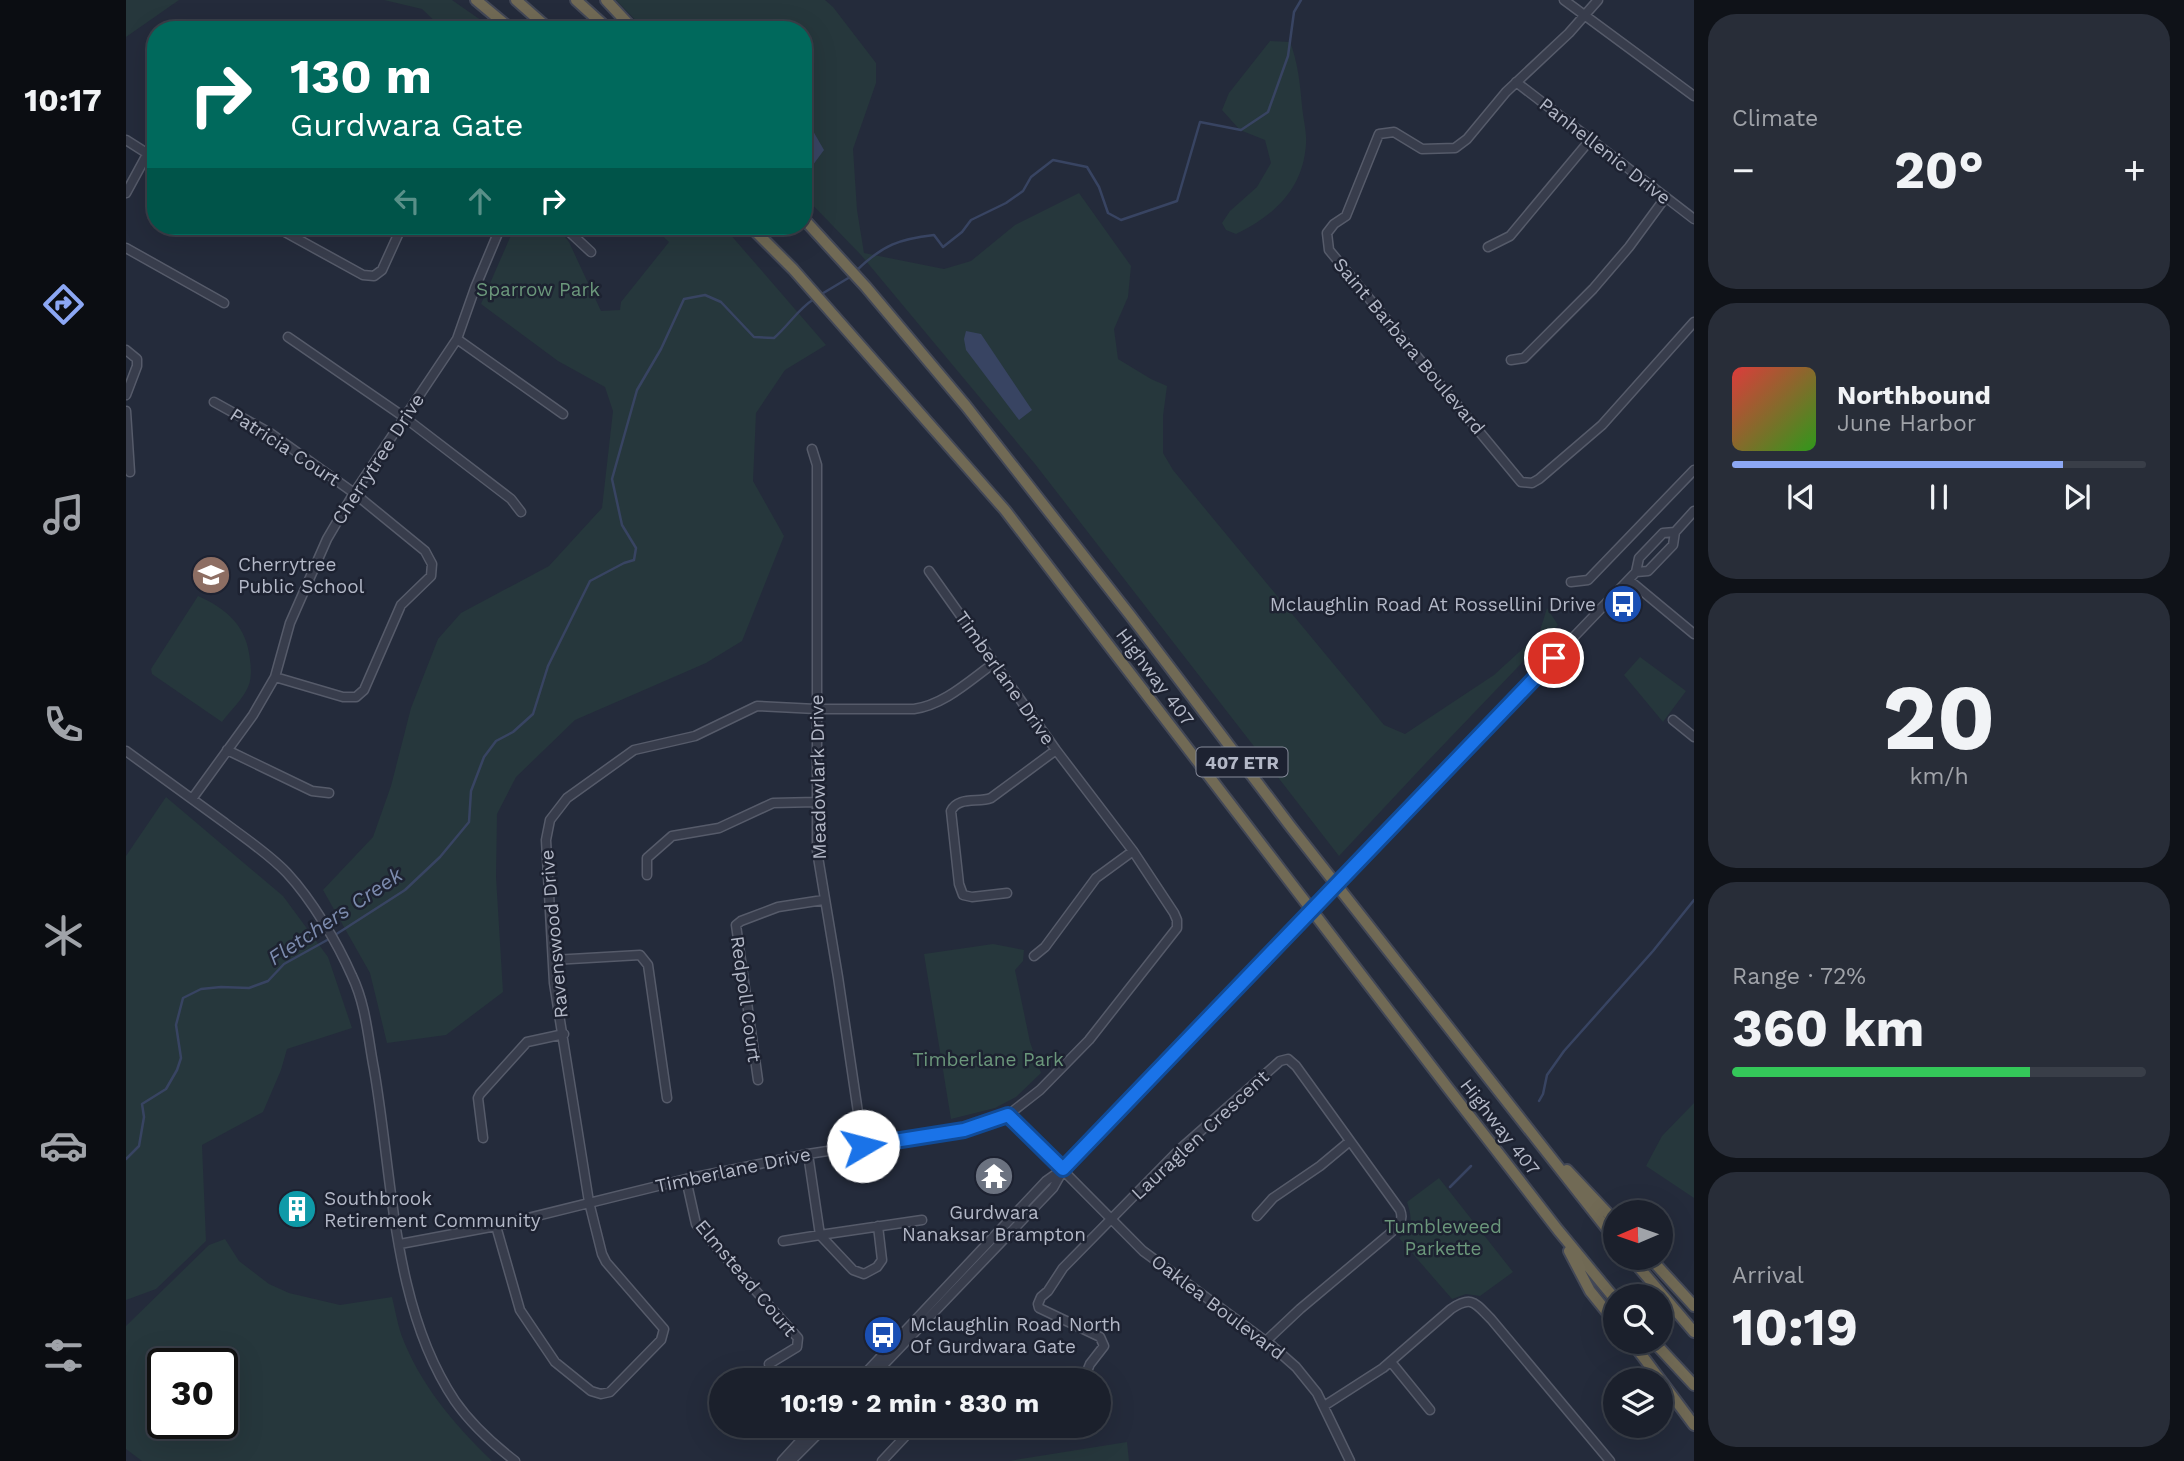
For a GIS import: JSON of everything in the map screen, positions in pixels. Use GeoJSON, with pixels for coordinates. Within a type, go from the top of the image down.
{"type":"FeatureCollection","features":[{"type":"Feature","properties":{"kind":"highway"},"geometry":{"type":"LineString","coordinates":[[476,0],[501,21]]}},
{"type":"Feature","properties":{"kind":"highway"},"geometry":{"type":"LineString","coordinates":[[516,0],[540,21]]}},
{"type":"Feature","properties":{"kind":"highway"},"geometry":{"type":"LineString","coordinates":[[576,0],[599,21]]}},
{"type":"Feature","properties":{"kind":"highway"},"geometry":{"type":"LineString","coordinates":[[607,0],[626,21]]}},
{"type":"Feature","properties":{"kind":"highway","name":"Highway 407"},"geometry":{"type":"LineString","coordinates":[[812,228],[866,287],[966,406],[1603,1224]]}},
{"type":"Feature","properties":{"kind":"highway","name":"Highway 407"},"geometry":{"type":"LineString","coordinates":[[759,235],[793,269],[1005,510],[1279,870],[1603,1284]]}},
{"type":"Feature","properties":{"kind":"highway"},"geometry":{"type":"LineString","coordinates":[[1549,1155],[1573,1175],[1603,1208]]}},
{"type":"Feature","properties":{"kind":"highway"},"geometry":{"type":"LineString","coordinates":[[1558,1230],[1590,1291],[1603,1307]]}},
{"type":"Feature","properties":{"kind":"highway"},"geometry":{"type":"LineString","coordinates":[[1641,1270],[1694,1332]]}},
{"type":"Feature","properties":{"kind":"highway"},"geometry":{"type":"LineString","coordinates":[[1661,1270],[1694,1306]]}},
{"type":"Feature","properties":{"kind":"highway"},"geometry":{"type":"LineString","coordinates":[[1641,1354],[1694,1425]]}},
{"type":"Feature","properties":{"kind":"highway"},"geometry":{"type":"LineString","coordinates":[[1665,1354],[1694,1385]]}},
{"type":"Feature","properties":{"kind":"street"},"geometry":{"type":"LineString","coordinates":[[1564,0],[1694,96]]}},
{"type":"Feature","properties":{"kind":"street","name":"Saint Barbara Boulevard"},"geometry":{"type":"LineString","coordinates":[[1598,0],[1586,16],[1516,82],[1467,139],[1455,148],[1422,149],[1394,132],[1379,135],[1346,216],[1327,233],[1329,250],[1521,482],[1532,483],[1539,479],[1602,425],[1689,336],[1694,322]]}},
{"type":"Feature","properties":{"kind":"street","name":"Panhellenic Drive"},"geometry":{"type":"LineString","coordinates":[[1516,82],[1694,219]]}},
{"type":"Feature","properties":{"kind":"street"},"geometry":{"type":"LineString","coordinates":[[126,140],[147,154],[126,193]]}},
{"type":"Feature","properties":{"kind":"street"},"geometry":{"type":"LineString","coordinates":[[1488,247],[1510,236],[1590,140]]}},
{"type":"Feature","properties":{"kind":"street"},"geometry":{"type":"LineString","coordinates":[[1511,360],[1524,358],[1593,289],[1629,247],[1665,198]]}},
{"type":"Feature","properties":{"kind":"street"},"geometry":{"type":"LineString","coordinates":[[290,235],[363,275],[374,276],[382,270],[398,235]]}},
{"type":"Feature","properties":{"kind":"street","name":"Cherrytree Drive"},"geometry":{"type":"LineString","coordinates":[[191,799],[253,715],[275,677],[290,623],[327,539],[354,493],[457,339],[497,235]]}},
{"type":"Feature","properties":{"kind":"street"},"geometry":{"type":"LineString","coordinates":[[573,235],[591,252]]}},
{"type":"Feature","properties":{"kind":"street"},"geometry":{"type":"LineString","coordinates":[[126,248],[224,303]]}},
{"type":"Feature","properties":{"kind":"street"},"geometry":{"type":"LineString","coordinates":[[288,337],[404,417],[511,499],[521,512]]}},
{"type":"Feature","properties":{"kind":"street"},"geometry":{"type":"LineString","coordinates":[[457,339],[563,414]]}},
{"type":"Feature","properties":{"kind":"street"},"geometry":{"type":"LineString","coordinates":[[126,350],[137,359],[126,395]]}},
{"type":"Feature","properties":{"kind":"street","name":"Patricia Court"},"geometry":{"type":"LineString","coordinates":[[214,401],[270,433],[354,493],[425,551],[432,564],[431,576],[401,605],[364,690],[356,697],[343,697],[275,677]]}},
{"type":"Feature","properties":{"kind":"street"},"geometry":{"type":"LineString","coordinates":[[126,411],[130,472]]}},
{"type":"Feature","properties":{"kind":"street","name":"Meadowlark Drive"},"geometry":{"type":"LineString","coordinates":[[812,449],[817,465],[817,851],[863,1146]]}},
{"type":"Feature","properties":{"kind":"street"},"geometry":{"type":"LineString","coordinates":[[1571,582],[1587,580],[1694,470]]}},
{"type":"Feature","properties":{"kind":"street"},"geometry":{"type":"LineString","coordinates":[[870,1368],[1046,1181],[1063,1169],[1629,580],[1636,572],[1639,558],[1663,533],[1675,531],[1694,512]]}},
{"type":"Feature","properties":{"kind":"street"},"geometry":{"type":"LineString","coordinates":[[1636,572],[1648,570],[1673,545],[1675,531]]}},
{"type":"Feature","properties":{"kind":"street","name":"Timberlane Drive"},"geometry":{"type":"LineString","coordinates":[[400,1244],[496,1226],[686,1178],[808,1154],[964,1130],[1008,1115],[1045,1086],[1089,1040],[1177,928],[1177,920],[1133,851],[1056,750],[929,571]]}},
{"type":"Feature","properties":{"kind":"street"},"geometry":{"type":"LineString","coordinates":[[1629,580],[1694,634]]}},
{"type":"Feature","properties":{"kind":"street","name":"Ravenswood Drive"},"geometry":{"type":"LineString","coordinates":[[496,1226],[520,1310],[555,1362],[592,1391],[601,1394],[610,1392],[661,1340],[664,1329],[606,1262],[589,1202],[552,960],[546,840],[550,820],[567,799],[634,750],[695,736],[757,706],[816,709],[928,707],[994,663]]}},
{"type":"Feature","properties":{"kind":"street"},"geometry":{"type":"LineString","coordinates":[[1673,720],[1694,737]]}},
{"type":"Feature","properties":{"kind":"street"},"geometry":{"type":"LineString","coordinates":[[227,750],[312,792],[329,793]]}},
{"type":"Feature","properties":{"kind":"street"},"geometry":{"type":"LineString","coordinates":[[1007,893],[972,897],[963,895],[959,884],[951,811],[959,802],[979,802],[991,797],[1056,750]]}},
{"type":"Feature","properties":{"kind":"street"},"geometry":{"type":"LineString","coordinates":[[127,755],[191,799],[280,867],[306,898],[352,975],[361,998],[400,1244],[415,1316],[435,1366],[456,1402],[492,1443],[515,1461]]}},
{"type":"Feature","properties":{"kind":"street"},"geometry":{"type":"LineString","coordinates":[[647,875],[647,858],[672,836],[719,828],[773,803],[816,802]]}},
{"type":"Feature","properties":{"kind":"street"},"geometry":{"type":"LineString","coordinates":[[1034,956],[1045,947],[1096,878],[1133,851]]}},
{"type":"Feature","properties":{"kind":"street","name":"Redpoll Court"},"geometry":{"type":"LineString","coordinates":[[758,1080],[736,925],[778,907],[824,900]]}},
{"type":"Feature","properties":{"kind":"street"},"geometry":{"type":"LineString","coordinates":[[552,960],[640,955],[644,959],[648,965],[667,1098]]}},
{"type":"Feature","properties":{"kind":"street"},"geometry":{"type":"LineString","coordinates":[[483,1138],[478,1098],[480,1094],[527,1042],[564,1034]]}},
{"type":"Feature","properties":{"kind":"street","name":"Lauraglen Crescent"},"geometry":{"type":"LineString","coordinates":[[1112,1219],[1178,1150],[1280,1061],[1288,1059],[1296,1066],[1403,1216],[1401,1223],[1266,1341]]}},
{"type":"Feature","properties":{"kind":"street","name":"Oaklea Boulevard"},"geometry":{"type":"LineString","coordinates":[[1008,1115],[1143,1251],[1266,1341],[1296,1367],[1324,1406],[1350,1461]]}},
{"type":"Feature","properties":{"kind":"street"},"geometry":{"type":"LineString","coordinates":[[1257,1216],[1273,1198],[1320,1166],[1350,1141]]}},
{"type":"Feature","properties":{"kind":"street"},"geometry":{"type":"LineString","coordinates":[[808,1154],[820,1234],[853,1270],[864,1274],[876,1268],[882,1260],[878,1227]]}},
{"type":"Feature","properties":{"kind":"street"},"geometry":{"type":"LineString","coordinates":[[880,1368],[1053,1188],[1063,1169]]}},
{"type":"Feature","properties":{"kind":"street","name":"Elmstead Court"},"geometry":{"type":"LineString","coordinates":[[686,1178],[696,1224],[798,1338],[797,1347],[769,1364]]}},
{"type":"Feature","properties":{"kind":"street"},"geometry":{"type":"LineString","coordinates":[[1088,1368],[1104,1346],[1100,1337],[1046,1313],[1038,1304],[1063,1268],[1112,1219]]}},
{"type":"Feature","properties":{"kind":"street"},"geometry":{"type":"LineString","coordinates":[[783,1241],[922,1220]]}},
{"type":"Feature","properties":{"kind":"street"},"geometry":{"type":"LineString","coordinates":[[1324,1406],[1391,1362],[1451,1309],[1463,1301],[1473,1302],[1491,1319],[1610,1461]]}},
{"type":"Feature","properties":{"kind":"street"},"geometry":{"type":"LineString","coordinates":[[1391,1362],[1430,1410]]}},
{"type":"Feature","properties":{"kind":"street"},"geometry":{"type":"LineString","coordinates":[[782,1461],[803,1438]]}},
{"type":"Feature","properties":{"kind":"street"},"geometry":{"type":"LineString","coordinates":[[791,1461],[813,1438]]}},
{"type":"Feature","properties":{"kind":"street"},"geometry":{"type":"LineString","coordinates":[[882,1461],[904,1438]]}},
{"type":"Feature","properties":{"kind":"green space"},"geometry":{"type":"Polygon","coordinates":[[[126,0],[179,0],[147,21],[126,37],[126,0]]]}},
{"type":"Feature","properties":{"kind":"green space"},"geometry":{"type":"Polygon","coordinates":[[[384,0],[452,0],[482,21],[435,21],[422,9],[384,0]]]}},
{"type":"Feature","properties":{"kind":"green space"},"geometry":{"type":"Polygon","coordinates":[[[616,0],[825,0],[833,7],[876,63],[876,83],[853,149],[857,210],[864,253],[944,269],[971,261],[1015,225],[1079,193],[1131,266],[1128,297],[1114,329],[1118,359],[1167,386],[1163,416],[1163,453],[1173,470],[1384,725],[1405,734],[1494,675],[1539,634],[1547,608],[1558,625],[1339,856],[1035,464],[861,255],[812,204],[812,21],[636,21],[616,0]]]}},
{"type":"Feature","properties":{"kind":"green space"},"geometry":{"type":"Polygon","coordinates":[[[1270,41],[1290,42],[1295,58],[1306,135],[1304,160],[1285,199],[1263,218],[1236,234],[1226,230],[1222,223],[1230,211],[1257,187],[1271,163],[1265,140],[1240,130],[1222,110],[1229,93],[1270,41]]]}},
{"type":"Feature","properties":{"kind":"green space","name":"Sparrow Park"},"geometry":{"type":"Polygon","coordinates":[[[511,235],[563,235],[601,311],[620,310],[621,302],[669,242],[662,235],[731,235],[826,345],[785,370],[756,413],[753,481],[784,536],[742,641],[706,663],[575,720],[516,777],[497,814],[496,877],[503,992],[446,1035],[387,1043],[370,973],[323,890],[373,837],[391,786],[411,708],[438,639],[461,613],[549,566],[602,508],[613,411],[605,387],[558,361],[481,304],[511,235]]]}},
{"type":"Feature","properties":{"kind":"green space"},"geometry":{"type":"Polygon","coordinates":[[[198,596],[234,620],[245,637],[248,648],[251,670],[249,684],[222,722],[152,674],[151,669],[198,596]]]}},
{"type":"Feature","properties":{"kind":"green space"},"geometry":{"type":"Polygon","coordinates":[[[1640,657],[1686,691],[1663,722],[1624,675],[1640,657]]]}},
{"type":"Feature","properties":{"kind":"green space"},"geometry":{"type":"Polygon","coordinates":[[[166,797],[283,896],[328,957],[352,1028],[287,1049],[263,1112],[202,1145],[206,1241],[156,1289],[126,1300],[126,856],[166,797]]]}},
{"type":"Feature","properties":{"kind":"green space","name":"Timberlane Park"},"geometry":{"type":"Polygon","coordinates":[[[993,944],[1024,950],[1023,961],[1015,970],[1030,1042],[1041,1073],[1016,1097],[995,1108],[951,1119],[924,954],[993,944]]]}},
{"type":"Feature","properties":{"kind":"green space"},"geometry":{"type":"Polygon","coordinates":[[[1694,1103],[1694,1198],[1646,1166],[1662,1136],[1694,1103]]]}},
{"type":"Feature","properties":{"kind":"green space","name":"Tumbleweed Parkette"},"geometry":{"type":"Polygon","coordinates":[[[1439,1178],[1513,1272],[1480,1296],[1466,1294],[1452,1299],[1399,1238],[1410,1222],[1407,1202],[1439,1178]]]}},
{"type":"Feature","properties":{"kind":"green space"},"geometry":{"type":"Polygon","coordinates":[[[225,1239],[239,1261],[269,1284],[289,1293],[340,1305],[392,1297],[401,1334],[428,1387],[464,1433],[492,1461],[142,1461],[126,1449],[126,1326],[209,1245],[225,1239]]]}},
{"type":"Feature","properties":{"kind":"green space"},"geometry":{"type":"Polygon","coordinates":[[[1127,1442],[1129,1461],[1009,1461],[1127,1442]]]}},
{"type":"Feature","properties":{"kind":"water"},"geometry":{"type":"Polygon","coordinates":[[[812,130],[813,131],[824,150],[812,166],[812,130]]]}},
{"type":"Feature","properties":{"kind":"water"},"geometry":{"type":"Polygon","coordinates":[[[966,331],[981,334],[1032,410],[1019,420],[966,350],[966,331]]]}},
{"type":"Feature","properties":{"kind":"waterway","name":"Fletchers Creek"},"geometry":{"type":"LineString","coordinates":[[857,270],[884,249],[901,241],[934,235],[943,247],[962,232],[971,220],[1006,203],[1023,191],[1031,177],[1053,160],[1087,167],[1099,187],[1108,213],[1121,220],[1177,201],[1200,122],[1241,130],[1268,112],[1288,56],[1294,12],[1301,0]]}},
{"type":"Feature","properties":{"kind":"waterway","name":"Fletchers Creek"},"geometry":{"type":"LineString","coordinates":[[820,295],[850,277]]}},
{"type":"Feature","properties":{"kind":"waterway","name":"Fletchers Creek"},"geometry":{"type":"LineString","coordinates":[[335,935],[405,890],[440,857],[469,822],[471,791],[484,757],[496,741],[513,732],[533,714],[548,666],[590,581],[634,560],[636,548],[622,525],[612,479],[637,390],[661,349],[684,299],[705,295],[721,302],[754,337],[774,338],[814,299]]}},
{"type":"Feature","properties":{"kind":"waterway"},"geometry":{"type":"LineString","coordinates":[[1539,1101],[1547,1075],[1564,1051],[1653,951],[1694,900]]}},
{"type":"Feature","properties":{"kind":"waterway","name":"Fletchers Creek"},"geometry":{"type":"LineString","coordinates":[[126,1159],[139,1146],[144,1117],[142,1104],[166,1089],[177,1070],[181,1058],[176,1025],[183,998],[201,989],[249,988],[268,981],[284,964],[329,939]]}},
{"type":"Feature","properties":{"kind":"waterway"},"geometry":{"type":"LineString","coordinates":[[1450,1187],[1471,1166]]}},
{"type":"Feature","properties":{"kind":"place","name":"Cherrytree Public School"},"geometry":{"type":"Point","coordinates":[211,575]}},
{"type":"Feature","properties":{"kind":"place","name":"Mclaughlin Road At Rossellini Drive"},"geometry":{"type":"Point","coordinates":[1623,604]}},
{"type":"Feature","properties":{"kind":"place","name":"Gurdwara Nanaksar Brampton"},"geometry":{"type":"Point","coordinates":[994,1176]}},
{"type":"Feature","properties":{"kind":"place","name":"Southbrook Retirement Community"},"geometry":{"type":"Point","coordinates":[297,1209]}},
{"type":"Feature","properties":{"kind":"place","name":"Mclaughlin Road North Of Gurdwara Gate"},"geometry":{"type":"Point","coordinates":[883,1335]}},
{"type":"Feature","properties":{"kind":"route"},"geometry":{"type":"LineString","coordinates":[[863,1146],[964,1130],[1008,1115],[1063,1169],[1554,658]]}}]}
